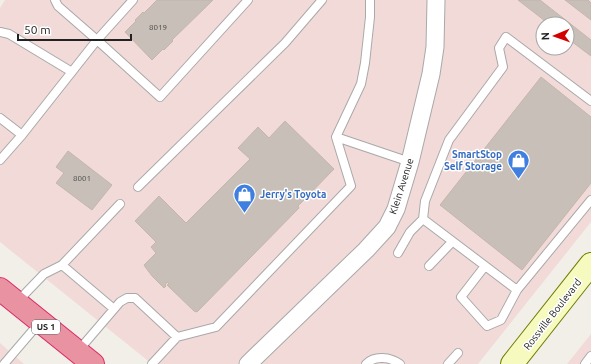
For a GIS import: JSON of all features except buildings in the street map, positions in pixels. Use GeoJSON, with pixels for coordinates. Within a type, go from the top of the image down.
{"type":"FeatureCollection","features":[{"type":"Feature","properties":{"kind":"highway","name":"US 1"},"geometry":{"type":"LineString","coordinates":[[0,289],[85,358]]}},
{"type":"Feature","properties":{"kind":"main road","name":"Rossville Boulevard"},"geometry":{"type":"LineString","coordinates":[[512,364],[591,264]]}},
{"type":"Feature","properties":{"kind":"street","name":"Klein Avenue"},"geometry":{"type":"LineString","coordinates":[[248,364],[366,250],[387,227],[396,209],[410,162],[426,98],[435,46],[436,0]]}},
{"type":"Feature","properties":{"kind":"lane"},"geometry":{"type":"LineString","coordinates":[[55,0],[58,6],[160,97],[248,0]]}},
{"type":"Feature","properties":{"kind":"lane"},"geometry":{"type":"LineString","coordinates":[[0,160],[22,135],[97,40],[133,0]]}},
{"type":"Feature","properties":{"kind":"lane"},"geometry":{"type":"LineString","coordinates":[[138,187],[285,43],[322,0]]}},
{"type":"Feature","properties":{"kind":"lane"},"geometry":{"type":"LineString","coordinates":[[152,364],[177,337],[216,327],[351,186],[336,137],[361,84],[370,17],[370,0]]}},
{"type":"Feature","properties":{"kind":"lane"},"geometry":{"type":"LineString","coordinates":[[0,32],[9,34],[72,72]]}},
{"type":"Feature","properties":{"kind":"lane"},"geometry":{"type":"LineString","coordinates":[[398,253],[410,232],[423,219],[425,201],[449,140],[503,67],[499,48],[506,37],[591,101]]}},
{"type":"Feature","properties":{"kind":"lane"},"geometry":{"type":"LineString","coordinates":[[0,118],[22,135]]}},
{"type":"Feature","properties":{"kind":"lane"},"geometry":{"type":"LineString","coordinates":[[336,137],[410,162]]}},
{"type":"Feature","properties":{"kind":"lane"},"geometry":{"type":"LineString","coordinates":[[485,266],[461,297],[487,326],[501,320],[517,290],[591,200]]}},
{"type":"Feature","properties":{"kind":"lane"},"geometry":{"type":"LineString","coordinates":[[17,302],[44,274],[62,264],[120,204]]}},
{"type":"Feature","properties":{"kind":"lane"},"geometry":{"type":"LineString","coordinates":[[423,219],[517,290]]}},
{"type":"Feature","properties":{"kind":"lane"},"geometry":{"type":"LineString","coordinates":[[429,266],[452,242]]}},
{"type":"Feature","properties":{"kind":"lane"},"geometry":{"type":"LineString","coordinates":[[62,264],[114,309]]}},
{"type":"Feature","properties":{"kind":"lane"},"geometry":{"type":"LineString","coordinates":[[85,358],[114,309],[120,302],[127,298],[135,298],[177,337]]}},
{"type":"Feature","properties":{"kind":"lane"},"geometry":{"type":"LineString","coordinates":[[4,364],[40,322]]}},
{"type":"Feature","properties":{"kind":"lane"},"geometry":{"type":"LineString","coordinates":[[448,364],[458,353]]}},
{"type":"Feature","properties":{"kind":"lane"},"geometry":{"type":"LineString","coordinates":[[585,364],[591,356]]}},
{"type":"Feature","properties":{"kind":"lane"},"geometry":{"type":"LineString","coordinates":[[366,364],[378,358],[387,357],[400,364]]}},
{"type":"Feature","properties":{"kind":"shaded area"},"geometry":{"type":"Polygon","coordinates":[[[5,0],[591,0],[591,222],[478,364],[152,364],[0,242],[0,8],[5,0]]]}},
{"type":"Feature","properties":{"kind":"shaded area"},"geometry":{"type":"Polygon","coordinates":[[[591,334],[591,364],[567,364],[591,334]]]}},
{"type":"Feature","properties":{"kind":"shaded area"},"geometry":{"type":"Polygon","coordinates":[[[0,343],[24,364],[0,364],[0,343]]]}},
{"type":"Feature","properties":{"kind":"place","name":"SmartStop Self Storage"},"geometry":{"type":"Point","coordinates":[518,180]}},
{"type":"Feature","properties":{"kind":"place","name":"Jerry's Toyota"},"geometry":{"type":"Point","coordinates":[244,214]}}]}
